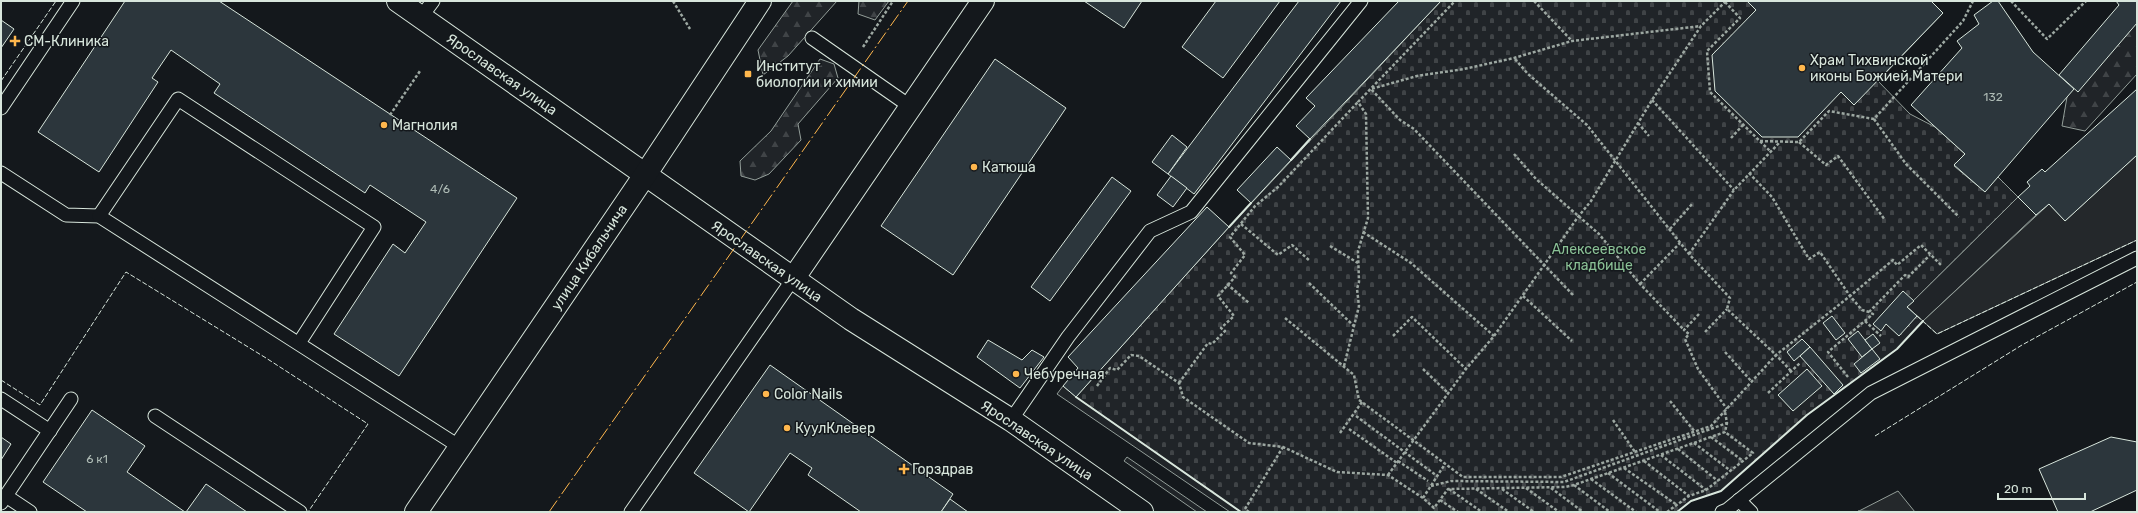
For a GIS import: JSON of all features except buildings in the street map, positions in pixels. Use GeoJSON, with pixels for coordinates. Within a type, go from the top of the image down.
{"type":"FeatureCollection","features":[{"type":"Feature","properties":{"kind":"street","name":"Ярославская улица"},"geometry":{"type":"LineString","coordinates":[[398,1],[427,9],[645,175],[851,319],[1010,420],[1142,512]]}},
{"type":"Feature","properties":{"kind":"street","name":"улица Кибальчича"},"geometry":{"type":"LineString","coordinates":[[416,512],[645,175],[760,1]]}},
{"type":"Feature","properties":{"kind":"street"},"geometry":{"type":"LineString","coordinates":[[793,279],[983,1]]}},
{"type":"Feature","properties":{"kind":"lane"},"geometry":{"type":"LineString","coordinates":[[1,108],[73,1]]}},
{"type":"Feature","properties":{"kind":"lane"},"geometry":{"type":"LineString","coordinates":[[1010,420],[1068,337],[1150,231],[1191,212],[1361,1]]}},
{"type":"Feature","properties":{"kind":"lane"},"geometry":{"type":"LineString","coordinates":[[812,38],[911,107]]}},
{"type":"Feature","properties":{"kind":"lane"},"geometry":{"type":"LineString","coordinates":[[99,216],[178,99],[374,227],[299,343]]}},
{"type":"Feature","properties":{"kind":"lane"},"geometry":{"type":"LineString","coordinates":[[1,173],[66,215],[99,216],[460,447]]}},
{"type":"Feature","properties":{"kind":"lane"},"geometry":{"type":"LineString","coordinates":[[1722,512],[1872,393],[2137,258]]}},
{"type":"Feature","properties":{"kind":"lane"},"geometry":{"type":"LineString","coordinates":[[631,512],[793,279]]}},
{"type":"Feature","properties":{"kind":"lane"},"geometry":{"type":"LineString","coordinates":[[1,399],[50,431]]}},
{"type":"Feature","properties":{"kind":"lane"},"geometry":{"type":"LineString","coordinates":[[30,512],[3,500],[71,399]]}},
{"type":"Feature","properties":{"kind":"lane"},"geometry":{"type":"LineString","coordinates":[[155,416],[300,512]]}},
{"type":"Feature","properties":{"kind":"lane"},"geometry":{"type":"LineString","coordinates":[[1739,500],[1751,512]]}},
{"type":"Feature","properties":{"kind":"path"},"geometry":{"type":"LineString","coordinates":[[673,1],[690,29]]}},
{"type":"Feature","properties":{"kind":"path"},"geometry":{"type":"LineString","coordinates":[[851,65],[893,1]]}},
{"type":"Feature","properties":{"kind":"path"},"geometry":{"type":"LineString","coordinates":[[1179,383],[1208,343],[1212,344],[1224,331],[1222,328],[1234,316],[1218,296],[1227,284],[1235,277],[1232,273],[1246,255],[1230,237],[1255,206],[1278,187],[1455,1]]}},
{"type":"Feature","properties":{"kind":"path"},"geometry":{"type":"LineString","coordinates":[[1534,1],[1572,41]]}},
{"type":"Feature","properties":{"kind":"path"},"geometry":{"type":"LineString","coordinates":[[1388,475],[1466,368],[1494,336],[1578,216],[1591,201],[1652,100],[1701,26],[1726,1],[1740,18],[1707,51],[1710,92],[1771,152]]}},
{"type":"Feature","properties":{"kind":"path"},"geometry":{"type":"LineString","coordinates":[[1874,119],[1963,21],[1973,1]]}},
{"type":"Feature","properties":{"kind":"path"},"geometry":{"type":"LineString","coordinates":[[2011,1],[2047,39],[2086,1]]}},
{"type":"Feature","properties":{"kind":"path"},"geometry":{"type":"LineString","coordinates":[[1371,89],[1417,76],[1514,58],[1572,41],[1701,26]]}},
{"type":"Feature","properties":{"kind":"path"},"geometry":{"type":"LineString","coordinates":[[1514,58],[1528,74],[1587,126],[1616,160],[1689,254],[1730,298],[1727,309],[1705,332]]}},
{"type":"Feature","properties":{"kind":"path"},"geometry":{"type":"LineString","coordinates":[[390,115],[420,71]]}},
{"type":"Feature","properties":{"kind":"path"},"geometry":{"type":"LineString","coordinates":[[1371,89],[1400,120],[1414,129],[1573,295]]}},
{"type":"Feature","properties":{"kind":"path"},"geometry":{"type":"LineString","coordinates":[[1652,100],[1734,190]]}},
{"type":"Feature","properties":{"kind":"path"},"geometry":{"type":"LineString","coordinates":[[1344,366],[1359,306],[1356,290],[1359,282],[1358,251],[1368,218],[1365,160],[1366,114],[1358,102]]}},
{"type":"Feature","properties":{"kind":"path"},"geometry":{"type":"LineString","coordinates":[[1799,142],[1829,111],[1874,119],[1906,164],[1959,217]]}},
{"type":"Feature","properties":{"kind":"path"},"geometry":{"type":"LineString","coordinates":[[1638,123],[1649,136]]}},
{"type":"Feature","properties":{"kind":"path"},"geometry":{"type":"LineString","coordinates":[[1731,138],[1744,125]]}},
{"type":"Feature","properties":{"kind":"path"},"geometry":{"type":"LineString","coordinates":[[1689,254],[1734,190],[1781,141]]}},
{"type":"Feature","properties":{"kind":"path"},"geometry":{"type":"LineString","coordinates":[[1760,142],[1799,142],[1826,165],[1838,156],[1885,220]]}},
{"type":"Feature","properties":{"kind":"path"},"geometry":{"type":"LineString","coordinates":[[1514,154],[1536,179],[1599,234],[1640,284],[1689,334],[1685,338],[1698,369],[1726,411],[1727,423],[1725,432]]}},
{"type":"Feature","properties":{"kind":"path"},"geometry":{"type":"LineString","coordinates":[[1749,174],[1772,197],[1809,259],[1820,252],[1850,296],[1862,310],[1873,314],[1828,352],[1848,377]]}},
{"type":"Feature","properties":{"kind":"path"},"geometry":{"type":"LineString","coordinates":[[1670,229],[1693,203]]}},
{"type":"Feature","properties":{"kind":"path"},"geometry":{"type":"LineString","coordinates":[[1241,224],[1278,255],[1292,245],[1310,261]]}},
{"type":"Feature","properties":{"kind":"path"},"geometry":{"type":"LineString","coordinates":[[1363,232],[1411,263],[1494,336]]}},
{"type":"Feature","properties":{"kind":"path"},"geometry":{"type":"LineString","coordinates":[[1640,284],[1680,242]]}},
{"type":"Feature","properties":{"kind":"path"},"geometry":{"type":"LineString","coordinates":[[1285,318],[1354,375],[1359,400],[1463,477],[1561,478],[1711,426],[1776,355],[1893,260],[1897,265],[1921,245],[1941,265]]}},
{"type":"Feature","properties":{"kind":"path"},"geometry":{"type":"LineString","coordinates":[[1330,246],[1358,263]]}},
{"type":"Feature","properties":{"kind":"path"},"geometry":{"type":"LineString","coordinates":[[1869,312],[1905,275],[1908,277],[1930,255]]}},
{"type":"Feature","properties":{"kind":"path"},"geometry":{"type":"LineString","coordinates":[[1309,283],[1354,326]]}},
{"type":"Feature","properties":{"kind":"path"},"geometry":{"type":"LineString","coordinates":[[1227,284],[1250,303]]}},
{"type":"Feature","properties":{"kind":"path"},"geometry":{"type":"LineString","coordinates":[[1522,296],[1572,341]]}},
{"type":"Feature","properties":{"kind":"path"},"geometry":{"type":"LineString","coordinates":[[1727,309],[1791,371]]}},
{"type":"Feature","properties":{"kind":"path"},"geometry":{"type":"LineString","coordinates":[[1684,330],[1699,314]]}},
{"type":"Feature","properties":{"kind":"path"},"geometry":{"type":"LineString","coordinates":[[1393,336],[1412,317],[1466,368]]}},
{"type":"Feature","properties":{"kind":"path"},"geometry":{"type":"LineString","coordinates":[[1865,321],[1881,336]]}},
{"type":"Feature","properties":{"kind":"path"},"geometry":{"type":"LineString","coordinates":[[1725,352],[1752,382]]}},
{"type":"Feature","properties":{"kind":"path"},"geometry":{"type":"LineString","coordinates":[[1097,386],[1110,368],[1117,370],[1131,355],[1139,356],[1179,383],[1183,397],[1249,443],[1283,447],[1337,472],[1388,475],[1423,498],[1434,508]]}},
{"type":"Feature","properties":{"kind":"path"},"geometry":{"type":"LineString","coordinates":[[1768,394],[1800,363]]}},
{"type":"Feature","properties":{"kind":"path"},"geometry":{"type":"LineString","coordinates":[[1423,369],[1448,393]]}},
{"type":"Feature","properties":{"kind":"path"},"geometry":{"type":"LineString","coordinates":[[1340,433],[1362,402]]}},
{"type":"Feature","properties":{"kind":"path"},"geometry":{"type":"LineString","coordinates":[[1670,402],[1695,432]]}},
{"type":"Feature","properties":{"kind":"path"},"geometry":{"type":"LineString","coordinates":[[1356,416],[1437,476]]}},
{"type":"Feature","properties":{"kind":"path"},"geometry":{"type":"LineString","coordinates":[[1613,420],[1635,452]]}},
{"type":"Feature","properties":{"kind":"path"},"geometry":{"type":"LineString","coordinates":[[1431,486],[1451,481],[1564,482],[1727,423]]}},
{"type":"Feature","properties":{"kind":"path"},"geometry":{"type":"LineString","coordinates":[[1349,429],[1428,481]]}},
{"type":"Feature","properties":{"kind":"path"},"geometry":{"type":"LineString","coordinates":[[1448,489],[1565,488],[1725,432]]}},
{"type":"Feature","properties":{"kind":"path"},"geometry":{"type":"LineString","coordinates":[[1667,512],[1689,496],[1706,490],[1753,453],[1725,432]]}},
{"type":"Feature","properties":{"kind":"path"},"geometry":{"type":"LineString","coordinates":[[1711,437],[1743,461]]}},
{"type":"Feature","properties":{"kind":"path"},"geometry":{"type":"LineString","coordinates":[[1694,443],[1731,471]]}},
{"type":"Feature","properties":{"kind":"path"},"geometry":{"type":"LineString","coordinates":[[1249,512],[1245,509],[1283,447]]}},
{"type":"Feature","properties":{"kind":"path"},"geometry":{"type":"LineString","coordinates":[[1677,449],[1718,481]]}},
{"type":"Feature","properties":{"kind":"path"},"geometry":{"type":"LineString","coordinates":[[1661,454],[1706,490]]}},
{"type":"Feature","properties":{"kind":"path"},"geometry":{"type":"LineString","coordinates":[[1644,460],[1689,496]]}},
{"type":"Feature","properties":{"kind":"path"},"geometry":{"type":"LineString","coordinates":[[1423,498],[1445,464]]}},
{"type":"Feature","properties":{"kind":"path"},"geometry":{"type":"LineString","coordinates":[[1623,467],[1677,505]]}},
{"type":"Feature","properties":{"kind":"path"},"geometry":{"type":"LineString","coordinates":[[1607,473],[1660,512]]}},
{"type":"Feature","properties":{"kind":"path"},"geometry":{"type":"LineString","coordinates":[[1591,479],[1636,512]]}},
{"type":"Feature","properties":{"kind":"path"},"geometry":{"type":"LineString","coordinates":[[1574,485],[1610,512]]}},
{"type":"Feature","properties":{"kind":"path"},"geometry":{"type":"LineString","coordinates":[[1476,488],[1509,512]]}},
{"type":"Feature","properties":{"kind":"path"},"geometry":{"type":"LineString","coordinates":[[1502,488],[1534,512]]}},
{"type":"Feature","properties":{"kind":"path"},"geometry":{"type":"LineString","coordinates":[[1526,488],[1558,512]]}},
{"type":"Feature","properties":{"kind":"path"},"geometry":{"type":"LineString","coordinates":[[1550,488],[1583,512]]}},
{"type":"Feature","properties":{"kind":"path"},"geometry":{"type":"LineString","coordinates":[[1434,512],[1434,508],[1448,489]]}},
{"type":"Feature","properties":{"kind":"path"},"geometry":{"type":"LineString","coordinates":[[1448,489],[1482,512]]}},
{"type":"Feature","properties":{"kind":"path"},"geometry":{"type":"LineString","coordinates":[[1440,500],[1458,512]]}},
{"type":"Feature","properties":{"kind":"green space"},"geometry":{"type":"Polygon","coordinates":[[[793,1],[837,1],[788,56],[763,75],[758,50],[793,1]]]}},
{"type":"Feature","properties":{"kind":"green space"},"geometry":{"type":"Polygon","coordinates":[[[859,1],[889,1],[875,20],[858,14],[859,1]]]}},
{"type":"Feature","properties":{"kind":"green space","name":"Алексеевское кладбище"},"geometry":{"type":"Polygon","coordinates":[[[1441,1],[1931,1],[1943,13],[1878,81],[1910,114],[1935,127],[1965,154],[1954,166],[1984,191],[1998,177],[2018,197],[1907,307],[1923,321],[1897,349],[1807,415],[1721,491],[1691,501],[1677,512],[1241,512],[1076,397],[1229,227],[1441,1]]]}},
{"type":"Feature","properties":{"kind":"green space"},"geometry":{"type":"Polygon","coordinates":[[[2137,1],[2137,74],[2085,131],[2062,126],[2067,97],[2102,33],[2137,1]]]}},
{"type":"Feature","properties":{"kind":"green space"},"geometry":{"type":"Polygon","coordinates":[[[820,59],[834,64],[838,78],[798,124],[801,140],[769,174],[755,180],[741,176],[740,161],[771,131],[820,59]]]}},
{"type":"Feature","properties":{"kind":"green space"},"geometry":{"type":"Polygon","coordinates":[[[2018,197],[2036,215],[1923,321],[1907,307],[2018,197]]]}},
{"type":"Feature","properties":{"kind":"green space"},"geometry":{"type":"Polygon","coordinates":[[[1063,386],[1076,397],[1241,512],[1230,512],[1057,394],[1063,386]]]}},
{"type":"Feature","properties":{"kind":"green space"},"geometry":{"type":"Polygon","coordinates":[[[1127,457],[1207,512],[1197,512],[1124,461],[1127,457]]]}},
{"type":"Feature","properties":{"kind":"shaded area"},"geometry":{"type":"Polygon","coordinates":[[[2137,155],[2137,240],[1937,334],[1923,321],[2049,204],[2065,221],[2137,155]]]}},
{"type":"Feature","properties":{"kind":"shaded area"},"geometry":{"type":"Polygon","coordinates":[[[1898,491],[1915,512],[1858,511],[1859,511],[1898,491]]]}},
{"type":"Feature","properties":{"kind":"fence"},"geometry":{"type":"LineString","coordinates":[[1,81],[56,1]]}},
{"type":"Feature","properties":{"kind":"fence"},"geometry":{"type":"LineString","coordinates":[[1917,316],[1937,334],[2137,240]]}},
{"type":"Feature","properties":{"kind":"fence"},"geometry":{"type":"LineString","coordinates":[[1,380],[40,405],[126,272],[266,358],[368,424],[308,512]]}},
{"type":"Feature","properties":{"kind":"fence"},"geometry":{"type":"LineString","coordinates":[[1875,436],[2022,345],[2137,282]]}},
{"type":"Feature","properties":{"kind":"wall"},"geometry":{"type":"LineString","coordinates":[[1291,160],[1310,139]]}},
{"type":"Feature","properties":{"kind":"wall"},"geometry":{"type":"LineString","coordinates":[[1229,227],[1251,203]]}},
{"type":"Feature","properties":{"kind":"wall"},"geometry":{"type":"LineString","coordinates":[[1677,512],[1691,501],[1721,491],[1807,415],[1897,349],[1923,321]]}},
{"type":"Feature","properties":{"kind":"wall"},"geometry":{"type":"LineString","coordinates":[[1076,397],[1241,512]]}},
{"type":"Feature","properties":{"kind":"power"},"geometry":{"type":"LineString","coordinates":[[549,512],[908,1]]}},
{"type":"Feature","properties":{"kind":"place","name":"СМ-Клиника"},"geometry":{"type":"Point","coordinates":[15,41]}},
{"type":"Feature","properties":{"kind":"place","name":"Храм Тихвинской иконы Божией Матери"},"geometry":{"type":"Point","coordinates":[1802,68]}},
{"type":"Feature","properties":{"kind":"place","name":"Институт биологии и химии"},"geometry":{"type":"Point","coordinates":[748,74]}},
{"type":"Feature","properties":{"kind":"place","name":"Магнолия"},"geometry":{"type":"Point","coordinates":[384,125]}},
{"type":"Feature","properties":{"kind":"place","name":"Катюша"},"geometry":{"type":"Point","coordinates":[974,167]}},
{"type":"Feature","properties":{"kind":"place","name":"Чебуречная"},"geometry":{"type":"Point","coordinates":[1016,374]}},
{"type":"Feature","properties":{"kind":"place","name":"Color Nails"},"geometry":{"type":"Point","coordinates":[766,394]}},
{"type":"Feature","properties":{"kind":"place","name":"КуулКлевер"},"geometry":{"type":"Point","coordinates":[787,428]}},
{"type":"Feature","properties":{"kind":"place","name":"Горздрав"},"geometry":{"type":"Point","coordinates":[904,469]}}]}
